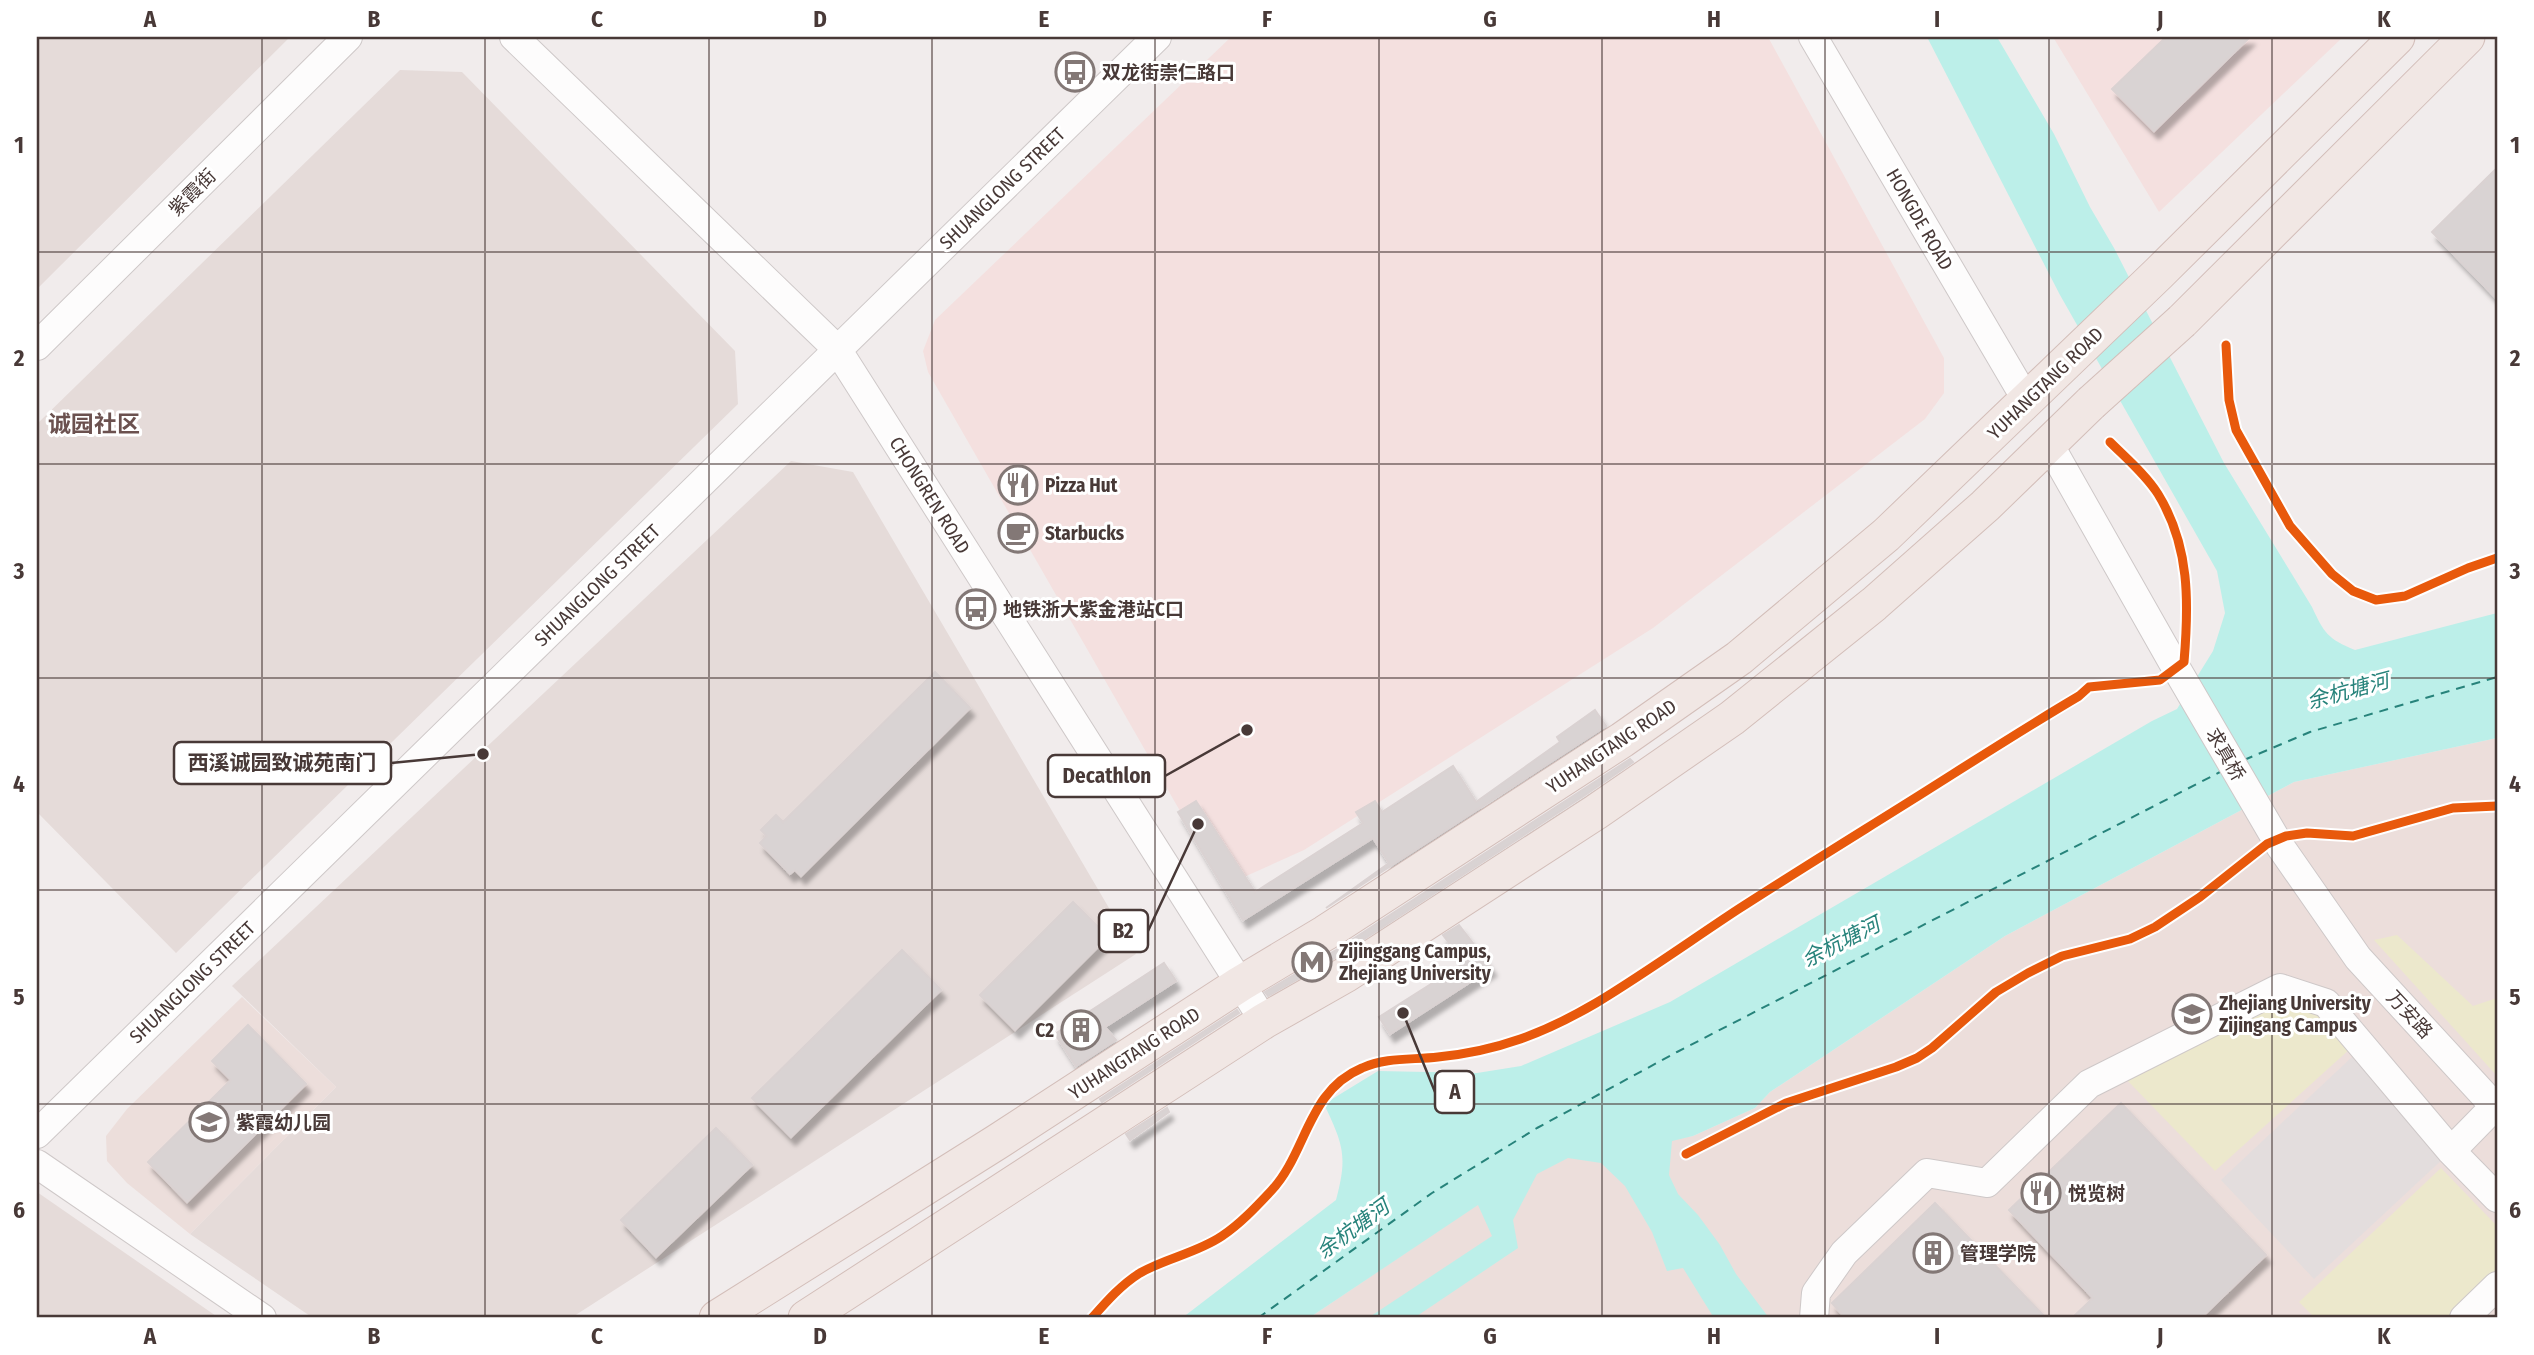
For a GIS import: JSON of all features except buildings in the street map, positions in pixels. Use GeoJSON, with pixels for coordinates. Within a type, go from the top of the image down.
{"type":"FeatureCollection","features":[{"type":"Feature","properties":{"kind":"main road","name":"YUHANGTANG ROAD"},"geometry":{"type":"LineString","coordinates":[[717,1318],[998,1142],[1240,984],[1325,933],[1622,740],[1739,658],[1886,535],[2158,274],[2397,37]]}},
{"type":"Feature","properties":{"kind":"main road"},"geometry":{"type":"LineString","coordinates":[[806,1318],[1264,1021],[1345,975],[1596,812],[1731,718],[1874,604],[1985,506],[2091,403],[2182,321],[2468,37]]}},
{"type":"Feature","properties":{"kind":"street","name":"紫霞街"},"geometry":{"type":"LineString","coordinates":[[37,346],[348,37]]}},
{"type":"Feature","properties":{"kind":"street","name":"CHONGREN ROAD"},"geometry":{"type":"LineString","coordinates":[[514,37],[837,349],[1264,1021]]}},
{"type":"Feature","properties":{"kind":"street","name":"SHUANGLONG STREET"},"geometry":{"type":"LineString","coordinates":[[37,1134],[1157,37]]}},
{"type":"Feature","properties":{"kind":"street","name":"HONGDE ROAD"},"geometry":{"type":"LineString","coordinates":[[1813,37],[2027,401]]}},
{"type":"Feature","properties":{"kind":"street","name":"求真桥"},"geometry":{"type":"LineString","coordinates":[[2049,444],[2280,846]]}},
{"type":"Feature","properties":{"kind":"street","name":"万安路"},"geometry":{"type":"LineString","coordinates":[[2280,846],[2358,958],[2496,1107]]}},
{"type":"Feature","properties":{"kind":"street"},"geometry":{"type":"LineString","coordinates":[[1814,1318],[1816,1293],[1844,1253],[1927,1173],[1987,1183],[2089,1084],[2280,988],[2326,1003],[2451,1151],[2497,1198]]}},
{"type":"Feature","properties":{"kind":"street"},"geometry":{"type":"LineString","coordinates":[[2451,1151],[2496,1107]]}},
{"type":"Feature","properties":{"kind":"street"},"geometry":{"type":"LineString","coordinates":[[37,1164],[262,1318]]}},
{"type":"Feature","properties":{"kind":"street"},"geometry":{"type":"LineString","coordinates":[[2464,1318],[2497,1286]]}},
{"type":"Feature","properties":{"kind":"shaded area"},"geometry":{"type":"Polygon","coordinates":[[[37,37],[290,37],[37,289],[37,37]]]}},
{"type":"Feature","properties":{"kind":"shaded area"},"geometry":{"type":"Polygon","coordinates":[[[1231,37],[1768,37],[1944,358],[1944,393],[1925,419],[1653,628],[1304,850],[1244,877],[1207,858],[928,372],[923,351],[935,320],[1231,37]]]}},
{"type":"Feature","properties":{"kind":"shaded area"},"geometry":{"type":"Polygon","coordinates":[[[2053,37],[2343,37],[2159,212],[2053,37]]]}},
{"type":"Feature","properties":{"kind":"shaded area"},"geometry":{"type":"Polygon","coordinates":[[[400,70],[462,72],[735,351],[738,404],[176,953],[37,812],[37,424],[400,70]]]}},
{"type":"Feature","properties":{"kind":"shaded area"},"geometry":{"type":"Polygon","coordinates":[[[791,461],[853,472],[1136,954],[571,1318],[313,1318],[190,1234],[336,1087],[232,986],[791,461]]]}},
{"type":"Feature","properties":{"kind":"shaded area","name":"Zhejiang University Zijingang Campus"},"geometry":{"type":"Polygon","coordinates":[[[2497,738],[2497,1318],[1309,1318],[1478,1204],[1568,1157],[1693,1136],[1755,1108],[1770,1092],[2005,936],[2294,782],[2497,738]]]}},
{"type":"Feature","properties":{"kind":"shaded area"},"geometry":{"type":"Polygon","coordinates":[[[2397,935],[2473,1006],[2497,998],[2497,1076],[2374,940],[2397,935]]]}},
{"type":"Feature","properties":{"kind":"shaded area","name":"紫霞幼儿园"},"geometry":{"type":"Polygon","coordinates":[[[242,997],[336,1087],[190,1234],[127,1183],[107,1161],[106,1136],[127,1109],[242,997]]]}},
{"type":"Feature","properties":{"kind":"shaded area"},"geometry":{"type":"Polygon","coordinates":[[[2276,1000],[2314,1009],[2351,1048],[2215,1171],[2125,1078],[2276,1000]]]}},
{"type":"Feature","properties":{"kind":"shaded area"},"geometry":{"type":"Polygon","coordinates":[[[2352,1057],[2445,1157],[2314,1279],[2221,1180],[2352,1057]]]}},
{"type":"Feature","properties":{"kind":"shaded area"},"geometry":{"type":"Polygon","coordinates":[[[2441,1168],[2497,1226],[2497,1274],[2450,1318],[2315,1318],[2299,1302],[2441,1168]]]}},
{"type":"Feature","properties":{"kind":"shaded area"},"geometry":{"type":"Polygon","coordinates":[[[37,1192],[219,1318],[37,1318],[37,1192]]]}},
{"type":"Feature","properties":{"kind":"water","name":"余杭塘河"},"geometry":{"type":"Polygon","coordinates":[[[1927,37],[1997,37],[2054,134],[2224,463],[2328,634],[2355,650],[2497,613],[2497,738],[2294,782],[2005,936],[1770,1092],[1755,1108],[1693,1136],[1672,1141],[1669,1175],[1678,1194],[1698,1215],[1720,1245],[1736,1274],[1769,1318],[1714,1318],[1683,1268],[1667,1271],[1652,1232],[1625,1186],[1601,1163],[1568,1158],[1537,1174],[1513,1220],[1518,1248],[1414,1318],[1368,1318],[1492,1236],[1478,1205],[1309,1318],[1182,1318],[1336,1200],[1342,1172],[1342,1150],[1324,1104],[1378,1071],[1477,1073],[1521,1066],[1670,1002],[2152,721],[2177,709],[2213,651],[2225,613],[2217,571],[2060,295],[1927,37]]]}},
{"type":"Feature","properties":{"kind":"ferry route"},"geometry":{"type":"LineString","coordinates":[[2244,760],[2310,732],[2497,677]]}},
{"type":"Feature","properties":{"kind":"ferry route"},"geometry":{"type":"LineString","coordinates":[[1258,1318],[1432,1193],[1537,1128],[1677,1052],[2220,772]]}},
{"type":"Feature","properties":{"kind":"cycle path"},"geometry":{"type":"LineString","coordinates":[[2226,345],[2229,400],[2236,430],[2290,526],[2332,574],[2353,591],[2376,600],[2405,596],[2497,558]]}},
{"type":"Feature","properties":{"kind":"cycle path"},"geometry":{"type":"LineString","coordinates":[[1092,1318],[1120,1288],[1140,1273],[1212,1242],[1248,1215],[1283,1176],[1319,1107],[1344,1078],[1380,1062],[1460,1054],[1501,1045],[1539,1032],[1577,1014],[1737,910],[2079,696],[2089,687],[2160,680],[2184,662],[2187,618],[2185,575],[2176,534],[2169,514],[2153,487],[2110,442]]}},
{"type":"Feature","properties":{"kind":"cycle path"},"geometry":{"type":"LineString","coordinates":[[1686,1154],[1786,1103],[1917,1058],[1996,992],[2062,956],[2130,939],[2155,927],[2200,897],[2267,844],[2286,836],[2307,833],[2353,836],[2453,808],[2497,806]]}},
{"type":"Feature","properties":{"kind":"place","name":"双龙街崇仁路口"},"geometry":{"type":"Point","coordinates":[1075,72]}},
{"type":"Feature","properties":{"kind":"place","name":"Pizza Hut"},"geometry":{"type":"Point","coordinates":[1018,485]}},
{"type":"Feature","properties":{"kind":"place","name":"Starbucks"},"geometry":{"type":"Point","coordinates":[1018,533]}},
{"type":"Feature","properties":{"kind":"place","name":"地铁浙大紫金港站C口"},"geometry":{"type":"Point","coordinates":[976,609]}},
{"type":"Feature","properties":{"kind":"place","name":"Decathlon"},"geometry":{"type":"Point","coordinates":[1247,730]}},
{"type":"Feature","properties":{"kind":"place","name":"西溪诚园致诚苑南门"},"geometry":{"type":"Point","coordinates":[483,754]}},
{"type":"Feature","properties":{"kind":"place","name":"B2"},"geometry":{"type":"Point","coordinates":[1198,824]}},
{"type":"Feature","properties":{"kind":"place","name":"Zijinggang Campus, Zhejiang University"},"geometry":{"type":"Point","coordinates":[1312,962]}},
{"type":"Feature","properties":{"kind":"place","name":"A"},"geometry":{"type":"Point","coordinates":[1403,1013]}},
{"type":"Feature","properties":{"kind":"place","name":"Zhejiang University Zijingang Campus"},"geometry":{"type":"Point","coordinates":[2192,1014]}},
{"type":"Feature","properties":{"kind":"place","name":"C2"},"geometry":{"type":"Point","coordinates":[1081,1030]}},
{"type":"Feature","properties":{"kind":"place","name":"紫霞幼儿园"},"geometry":{"type":"Point","coordinates":[209,1122]}},
{"type":"Feature","properties":{"kind":"place","name":"悦览树"},"geometry":{"type":"Point","coordinates":[2041,1193]}},
{"type":"Feature","properties":{"kind":"place","name":"管理学院"},"geometry":{"type":"Point","coordinates":[1933,1253]}},
{"type":"Feature","properties":{"kind":"district","name":"诚园社区"},"geometry":{"type":"Point","coordinates":[94,424]}}]}
